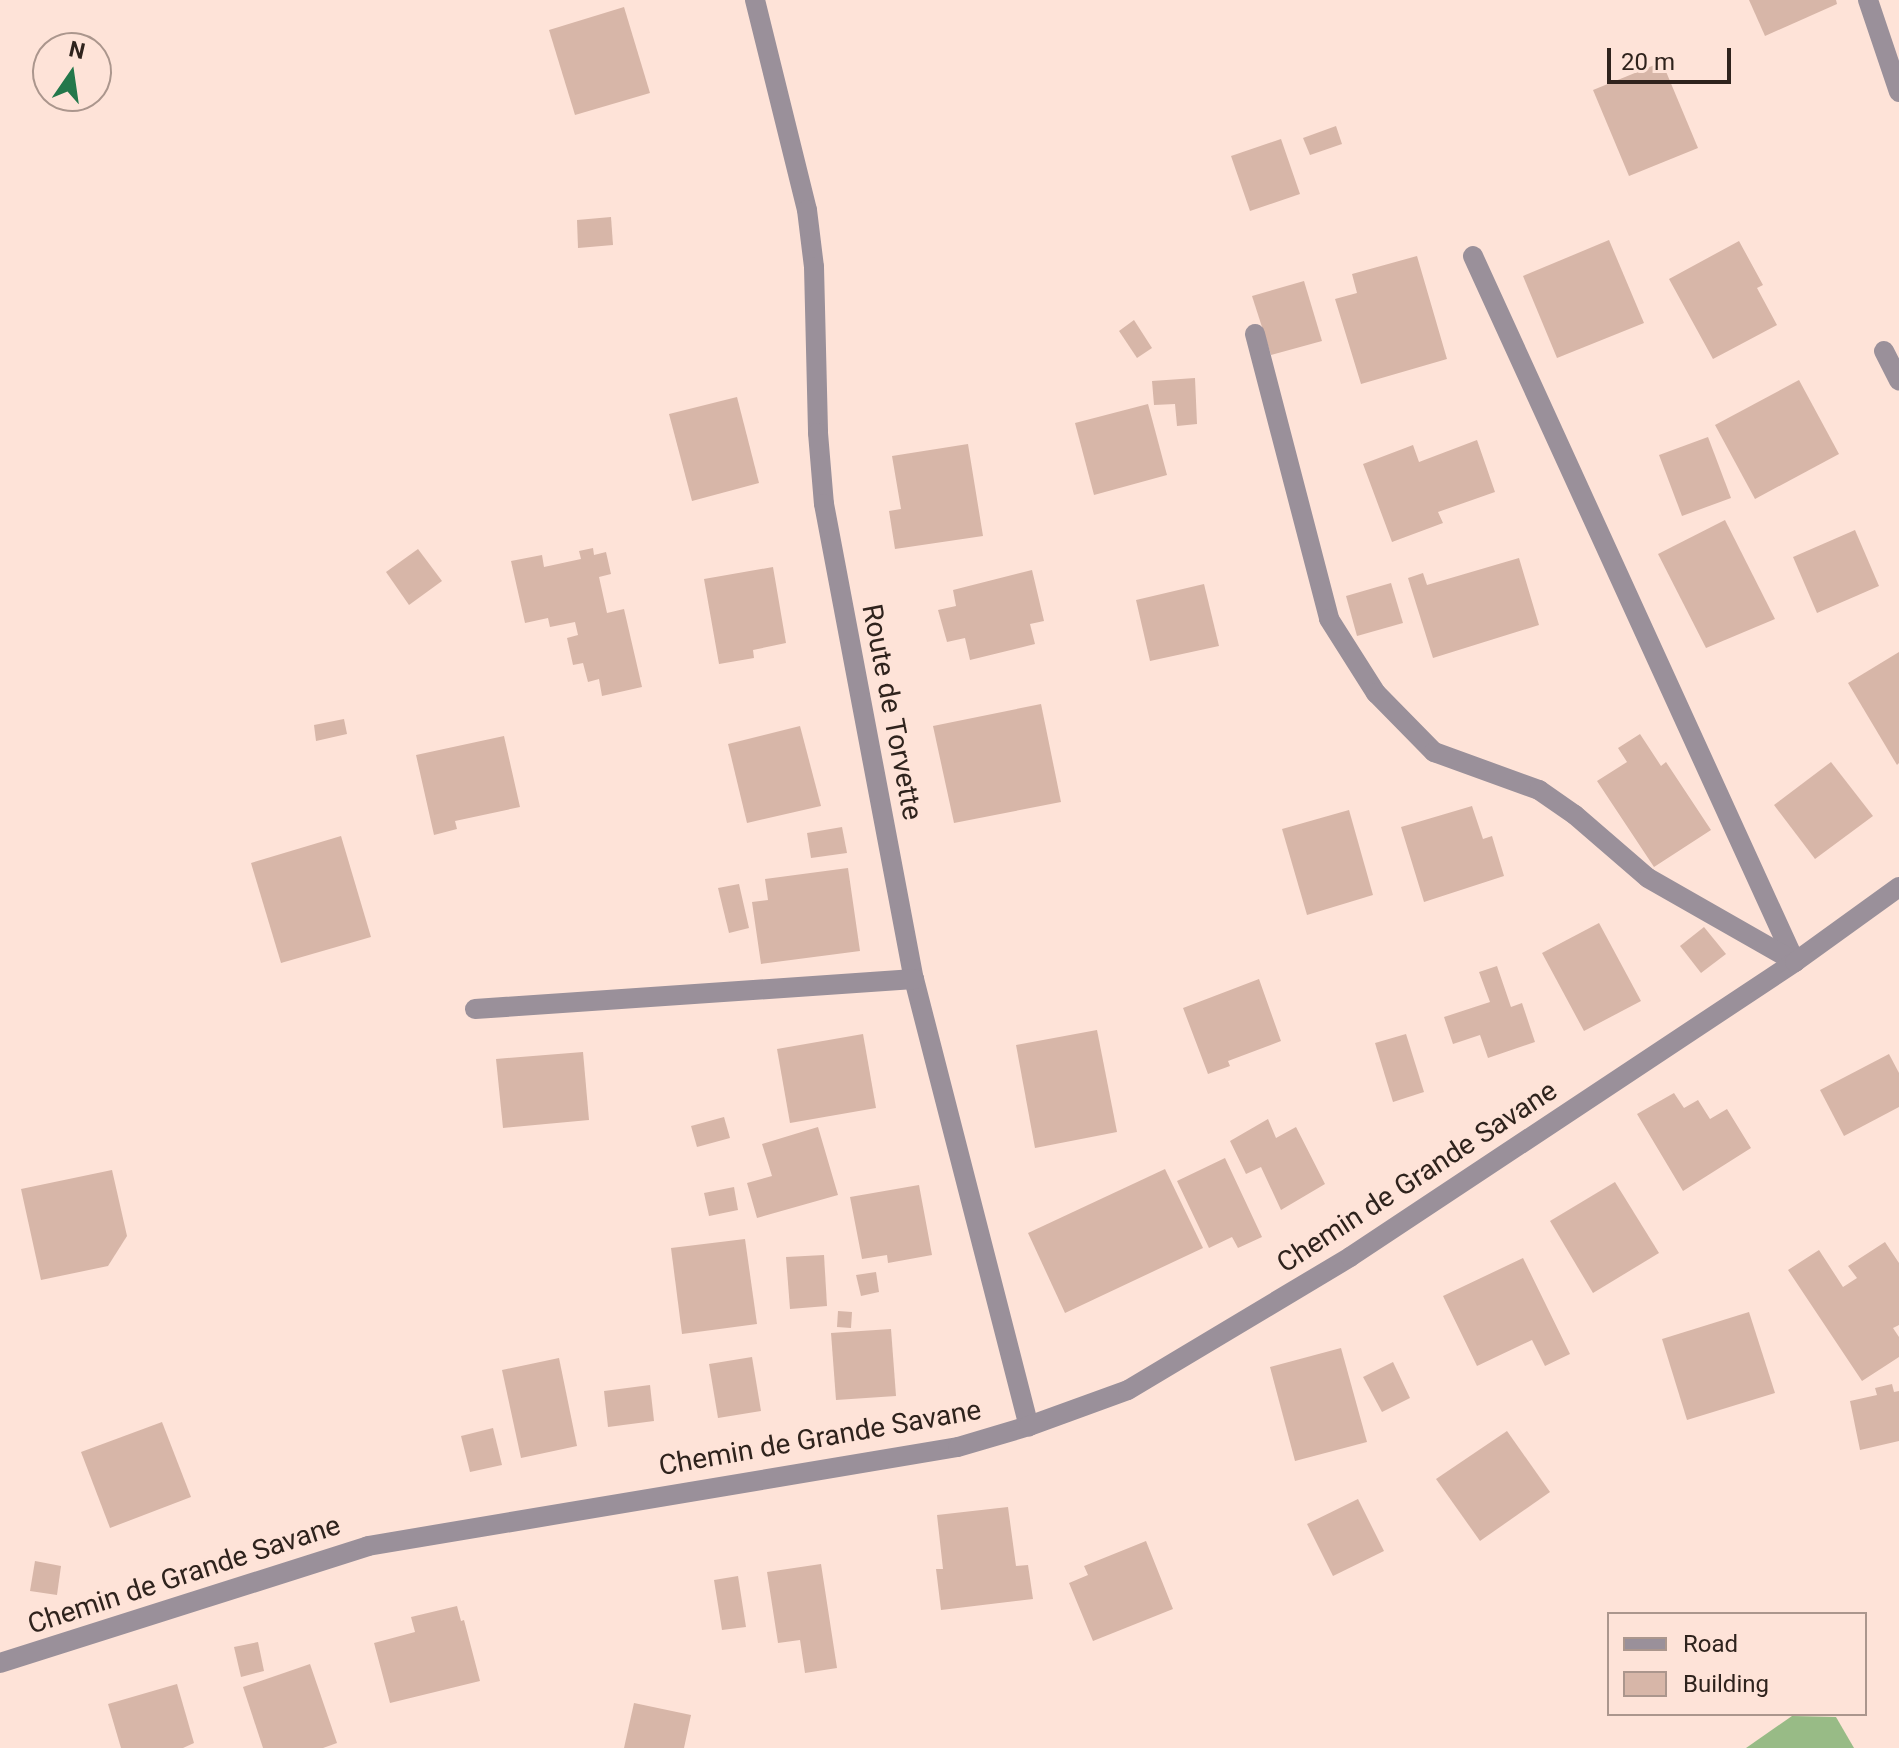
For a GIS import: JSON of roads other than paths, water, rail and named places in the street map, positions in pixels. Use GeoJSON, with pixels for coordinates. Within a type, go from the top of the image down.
{"type":"FeatureCollection","features":[{"type":"Feature","properties":{"kind":"street","name":"Route de Torvette"},"geometry":{"type":"LineString","coordinates":[[755,0],[807,210],[814,267],[818,433],[824,504],[914,979],[1029,1426]]}},
{"type":"Feature","properties":{"kind":"street"},"geometry":{"type":"LineString","coordinates":[[1868,0],[1899,92]]}},
{"type":"Feature","properties":{"kind":"street"},"geometry":{"type":"LineString","coordinates":[[1473,256],[1795,962]]}},
{"type":"Feature","properties":{"kind":"street"},"geometry":{"type":"LineString","coordinates":[[1255,334],[1329,619],[1376,693],[1434,752],[1539,790],[1575,815],[1648,878],[1795,962]]}},
{"type":"Feature","properties":{"kind":"street"},"geometry":{"type":"LineString","coordinates":[[1884,351],[1899,380]]}},
{"type":"Feature","properties":{"kind":"street","name":"Chemin de Grande Savane"},"geometry":{"type":"LineString","coordinates":[[0,1663],[368,1546],[958,1447],[1029,1426],[1128,1390],[1350,1257],[1795,962],[1899,887]]}},
{"type":"Feature","properties":{"kind":"street"},"geometry":{"type":"LineString","coordinates":[[475,1009],[914,979]]}}]}
